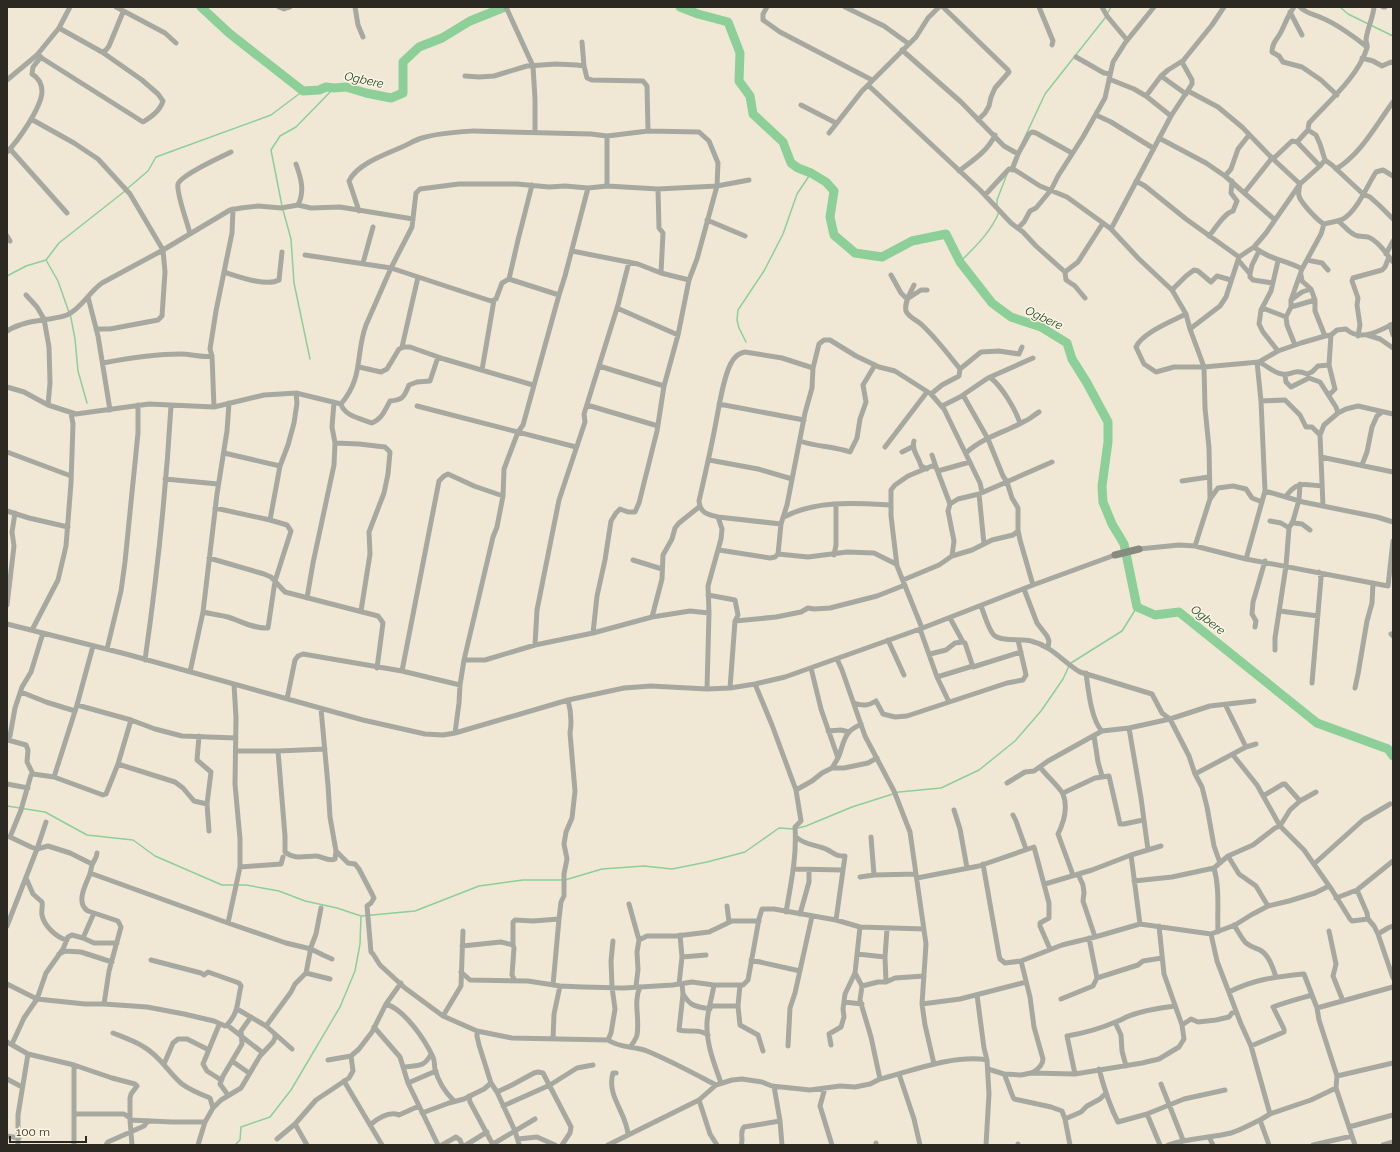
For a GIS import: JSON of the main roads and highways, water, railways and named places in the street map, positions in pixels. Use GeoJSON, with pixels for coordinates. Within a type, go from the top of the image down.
{"type":"FeatureCollection","features":[{"type":"Feature","properties":{"kind":"waterway","name":"Ogbere"},"geometry":{"type":"LineString","coordinates":[[201,7],[229,33],[303,91],[319,90],[326,87],[346,87],[391,98],[403,93],[403,62],[419,47],[442,38],[470,21],[505,7]]}},
{"type":"Feature","properties":{"kind":"waterway","name":"Ogbere"},"geometry":{"type":"LineString","coordinates":[[680,7],[698,14],[728,22],[740,53],[739,81],[750,96],[753,114],[783,142],[791,163],[826,182],[834,191],[830,217],[834,235],[855,253],[882,257],[912,241],[946,234],[960,262],[992,303],[1011,317],[1041,327],[1067,343],[1072,359],[1108,422],[1108,442],[1102,486],[1103,502],[1112,524],[1124,544],[1137,607],[1155,615],[1179,612],[1317,723],[1388,749],[1393,756]]}},
{"type":"Feature","properties":{"kind":"waterway"},"geometry":{"type":"LineString","coordinates":[[1107,14],[1111,7]]}},
{"type":"Feature","properties":{"kind":"waterway"},"geometry":{"type":"LineString","coordinates":[[1340,7],[1348,14],[1393,36]]}},
{"type":"Feature","properties":{"kind":"waterway"},"geometry":{"type":"LineString","coordinates":[[1010,169],[1045,94],[1105,18]]}},
{"type":"Feature","properties":{"kind":"waterway"},"geometry":{"type":"LineString","coordinates":[[282,206],[271,150],[280,136],[296,127],[334,88]]}},
{"type":"Feature","properties":{"kind":"waterway"},"geometry":{"type":"LineString","coordinates":[[128,188],[148,171],[156,157],[271,115],[303,91]]}},
{"type":"Feature","properties":{"kind":"waterway"},"geometry":{"type":"LineString","coordinates":[[746,342],[739,328],[737,320],[738,310],[764,271],[783,234],[797,194],[811,173]]}},
{"type":"Feature","properties":{"kind":"waterway"},"geometry":{"type":"LineString","coordinates":[[997,206],[997,200],[1007,174]]}},
{"type":"Feature","properties":{"kind":"waterway"},"geometry":{"type":"LineString","coordinates":[[7,276],[26,266],[46,260],[59,243],[125,191]]}},
{"type":"Feature","properties":{"kind":"waterway"},"geometry":{"type":"LineString","coordinates":[[283,210],[291,239],[294,283],[310,359]]}},
{"type":"Feature","properties":{"kind":"waterway"},"geometry":{"type":"LineString","coordinates":[[960,262],[987,233],[999,212]]}},
{"type":"Feature","properties":{"kind":"waterway"},"geometry":{"type":"LineString","coordinates":[[46,260],[58,281],[71,318],[75,339],[78,371],[87,403]]}},
{"type":"Feature","properties":{"kind":"waterway"},"geometry":{"type":"LineString","coordinates":[[1071,663],[1122,631],[1137,607]]}},
{"type":"Feature","properties":{"kind":"waterway"},"geometry":{"type":"LineString","coordinates":[[565,880],[602,869],[644,866],[672,869],[707,862],[745,852],[779,828],[794,829],[806,826],[852,807],[899,792],[941,788],[979,770],[1015,741],[1041,711],[1063,679],[1069,666]]}},
{"type":"Feature","properties":{"kind":"waterway"},"geometry":{"type":"LineString","coordinates":[[7,806],[45,812],[87,835],[133,840],[155,856],[222,885],[246,885],[279,891],[305,901],[337,908],[361,916],[415,911],[479,886],[523,880],[562,880]]}},
{"type":"Feature","properties":{"kind":"waterway"},"geometry":{"type":"LineString","coordinates":[[235,1145],[240,1140],[241,1127],[270,1117],[291,1090],[340,1007],[355,971],[360,944],[361,916]]}}]}
